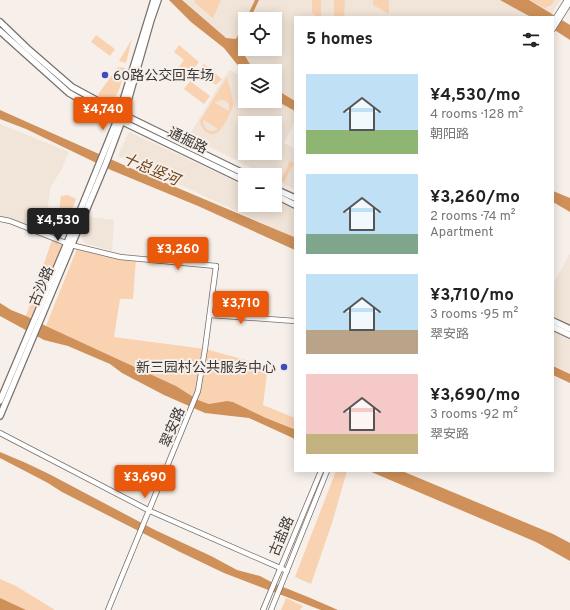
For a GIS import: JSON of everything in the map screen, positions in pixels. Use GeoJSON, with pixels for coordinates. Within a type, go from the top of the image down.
{"type":"FeatureCollection","features":[{"type":"Feature","properties":{"kind":"main road"},"geometry":{"type":"LineString","coordinates":[[122,114],[154,0]]}},
{"type":"Feature","properties":{"kind":"main road"},"geometry":{"type":"LineString","coordinates":[[122,114],[158,0]]}},
{"type":"Feature","properties":{"kind":"main road","name":"通掘路"},"geometry":{"type":"LineString","coordinates":[[0,22],[72,87],[122,114],[238,171]]}},
{"type":"Feature","properties":{"kind":"main road","name":"通掘路"},"geometry":{"type":"LineString","coordinates":[[0,31],[70,93],[119,120],[238,178]]}},
{"type":"Feature","properties":{"kind":"main road","name":"古沙路"},"geometry":{"type":"LineString","coordinates":[[0,416],[29,339],[122,114]]}},
{"type":"Feature","properties":{"kind":"main road"},"geometry":{"type":"LineString","coordinates":[[282,192],[294,198]]}},
{"type":"Feature","properties":{"kind":"main road"},"geometry":{"type":"LineString","coordinates":[[282,198],[294,204]]}},
{"type":"Feature","properties":{"kind":"main road"},"geometry":{"type":"LineString","coordinates":[[554,321],[570,329]]}},
{"type":"Feature","properties":{"kind":"main road"},"geometry":{"type":"LineString","coordinates":[[554,327],[570,335]]}},
{"type":"Feature","properties":{"kind":"main road","name":"古沙路"},"geometry":{"type":"LineString","coordinates":[[0,401],[29,339]]}},
{"type":"Feature","properties":{"kind":"street"},"geometry":{"type":"LineString","coordinates":[[554,27],[567,0]]}},
{"type":"Feature","properties":{"kind":"street"},"geometry":{"type":"LineString","coordinates":[[554,21],[570,2]]}},
{"type":"Feature","properties":{"kind":"street"},"geometry":{"type":"LineString","coordinates":[[0,219],[10,221],[69,244]]}},
{"type":"Feature","properties":{"kind":"street","name":"翠安路"},"geometry":{"type":"LineString","coordinates":[[69,244],[120,258],[216,266],[198,391],[150,511],[108,610]]}},
{"type":"Feature","properties":{"kind":"street"},"geometry":{"type":"LineString","coordinates":[[210,315],[294,321]]}},
{"type":"Feature","properties":{"kind":"street"},"geometry":{"type":"LineString","coordinates":[[0,433],[150,511],[288,571]]}},
{"type":"Feature","properties":{"kind":"street","name":"古盐路"},"geometry":{"type":"LineString","coordinates":[[263,610],[320,472]]}},
{"type":"Feature","properties":{"kind":"street","name":"古盐路"},"geometry":{"type":"LineString","coordinates":[[271,610],[327,472]]}},
{"type":"Feature","properties":{"kind":"shaded area"},"geometry":{"type":"Polygon","coordinates":[[[169,0],[182,0],[226,38],[236,39],[238,35],[238,56],[245,56],[250,64],[238,64],[238,66],[224,48],[191,22],[169,0]]]}},
{"type":"Feature","properties":{"kind":"shaded area"},"geometry":{"type":"Polygon","coordinates":[[[180,0],[560,0],[551,16],[294,16],[294,106],[282,99],[282,64],[241,64],[180,0]]]}},
{"type":"Feature","properties":{"kind":"shaded area"},"geometry":{"type":"Polygon","coordinates":[[[195,0],[221,0],[213,18],[194,2],[195,0]]]}},
{"type":"Feature","properties":{"kind":"shaded area"},"geometry":{"type":"Polygon","coordinates":[[[255,0],[259,0],[253,12],[249,12],[255,0]]]}},
{"type":"Feature","properties":{"kind":"shaded area"},"geometry":{"type":"Polygon","coordinates":[[[312,0],[321,0],[321,16],[316,16],[312,13],[312,0]]]}},
{"type":"Feature","properties":{"kind":"shaded area"},"geometry":{"type":"Polygon","coordinates":[[[334,0],[345,0],[344,16],[334,16],[334,0]]]}},
{"type":"Feature","properties":{"kind":"shaded area"},"geometry":{"type":"Polygon","coordinates":[[[373,0],[389,0],[389,14],[373,5],[373,0]]]}},
{"type":"Feature","properties":{"kind":"shaded area"},"geometry":{"type":"Polygon","coordinates":[[[500,0],[529,0],[570,25],[570,40],[554,30],[554,16],[529,16],[500,0]]]}},
{"type":"Feature","properties":{"kind":"shaded area"},"geometry":{"type":"Polygon","coordinates":[[[530,0],[555,0],[551,5],[545,8],[530,0]]]}},
{"type":"Feature","properties":{"kind":"shaded area"},"geometry":{"type":"Polygon","coordinates":[[[96,35],[115,49],[110,56],[91,42],[96,35]]]}},
{"type":"Feature","properties":{"kind":"shaded area"},"geometry":{"type":"Polygon","coordinates":[[[132,39],[126,63],[119,61],[132,39]]]}},
{"type":"Feature","properties":{"kind":"shaded area"},"geometry":{"type":"Polygon","coordinates":[[[179,45],[199,62],[189,74],[179,67],[184,60],[174,52],[179,45]]]}},
{"type":"Feature","properties":{"kind":"shaded area"},"geometry":{"type":"Polygon","coordinates":[[[204,64],[222,79],[216,85],[198,71],[204,64]]]}},
{"type":"Feature","properties":{"kind":"shaded area"},"geometry":{"type":"Polygon","coordinates":[[[118,67],[125,68],[120,87],[115,97],[111,100],[105,101],[98,99],[99,93],[118,67]]]}},
{"type":"Feature","properties":{"kind":"shaded area"},"geometry":{"type":"Polygon","coordinates":[[[230,70],[238,75],[238,108],[282,108],[282,102],[294,109],[294,124],[284,143],[294,148],[294,189],[282,183],[282,168],[251,168],[189,136],[221,82],[230,70]]]}},
{"type":"Feature","properties":{"kind":"shaded area"},"geometry":{"type":"Polygon","coordinates":[[[227,77],[233,105],[225,123],[218,132],[211,134],[203,130],[200,121],[227,77]],[[219,100],[215,103],[229,111],[229,104],[224,100],[219,100]],[[204,120],[204,126],[208,130],[212,131],[218,129],[204,120]]]}},
{"type":"Feature","properties":{"kind":"shaded area"},"geometry":{"type":"Polygon","coordinates":[[[190,81],[210,96],[204,104],[184,89],[190,81]]]}},
{"type":"Feature","properties":{"kind":"shaded area"},"geometry":{"type":"Polygon","coordinates":[[[282,93],[294,100],[294,110],[282,104],[282,93]]]}},
{"type":"Feature","properties":{"kind":"shaded area"},"geometry":{"type":"Polygon","coordinates":[[[0,110],[135,170],[294,237],[294,250],[198,206],[111,170],[26,129],[0,119],[0,110]]]}},
{"type":"Feature","properties":{"kind":"shaded area"},"geometry":{"type":"Polygon","coordinates":[[[0,124],[69,152],[61,170],[50,188],[45,234],[0,219],[0,124]]]}},
{"type":"Feature","properties":{"kind":"shaded area"},"geometry":{"type":"Polygon","coordinates":[[[129,132],[238,183],[238,212],[118,156],[129,132]]]}},
{"type":"Feature","properties":{"kind":"shaded area"},"geometry":{"type":"Polygon","coordinates":[[[290,161],[294,163],[284,182],[282,181],[290,161]]]}},
{"type":"Feature","properties":{"kind":"shaded area"},"geometry":{"type":"Polygon","coordinates":[[[554,191],[570,198],[570,212],[554,203],[554,191]]]}},
{"type":"Feature","properties":{"kind":"shaded area"},"geometry":{"type":"Polygon","coordinates":[[[68,195],[76,199],[64,231],[57,229],[61,196],[68,195]]]}},
{"type":"Feature","properties":{"kind":"shaded area"},"geometry":{"type":"Polygon","coordinates":[[[282,203],[294,209],[294,238],[239,212],[282,212],[282,203]]]}},
{"type":"Feature","properties":{"kind":"shaded area"},"geometry":{"type":"Polygon","coordinates":[[[91,217],[114,220],[112,251],[85,243],[82,239],[91,217]]]}},
{"type":"Feature","properties":{"kind":"shaded area"},"geometry":{"type":"Polygon","coordinates":[[[52,240],[62,245],[31,319],[26,316],[52,240]]]}},
{"type":"Feature","properties":{"kind":"shaded area"},"geometry":{"type":"Polygon","coordinates":[[[78,246],[136,259],[133,299],[120,299],[114,337],[205,349],[268,366],[263,405],[294,418],[294,429],[266,418],[233,402],[227,401],[209,404],[198,400],[176,386],[46,326],[78,246]]]}},
{"type":"Feature","properties":{"kind":"shaded area"},"geometry":{"type":"Polygon","coordinates":[[[570,254],[570,327],[554,319],[554,282],[570,254]]]}},
{"type":"Feature","properties":{"kind":"shaded area"},"geometry":{"type":"Polygon","coordinates":[[[0,303],[11,310],[176,386],[198,400],[209,404],[227,401],[233,402],[266,418],[294,429],[294,439],[249,418],[205,413],[164,395],[122,373],[110,364],[68,346],[44,340],[0,316],[0,303]]]}},
{"type":"Feature","properties":{"kind":"shaded area"},"geometry":{"type":"Polygon","coordinates":[[[554,332],[570,340],[570,373],[554,365],[554,332]]]}},
{"type":"Feature","properties":{"kind":"shaded area"},"geometry":{"type":"Polygon","coordinates":[[[554,366],[570,374],[570,383],[554,375],[554,366]]]}},
{"type":"Feature","properties":{"kind":"shaded area"},"geometry":{"type":"Polygon","coordinates":[[[0,452],[49,474],[155,530],[237,570],[260,576],[273,583],[338,610],[321,610],[224,573],[62,492],[0,458],[0,452]]]}},
{"type":"Feature","properties":{"kind":"shaded area"},"geometry":{"type":"Polygon","coordinates":[[[336,472],[347,472],[332,523],[311,584],[295,577],[336,472]]]}},
{"type":"Feature","properties":{"kind":"shaded area"},"geometry":{"type":"Polygon","coordinates":[[[371,472],[404,472],[553,534],[570,543],[570,561],[536,542],[371,472]]]}},
{"type":"Feature","properties":{"kind":"shaded area"},"geometry":{"type":"Polygon","coordinates":[[[0,579],[16,586],[55,610],[0,610],[0,579]]]}},
{"type":"Feature","properties":{"kind":"shaded area"},"geometry":{"type":"Polygon","coordinates":[[[0,598],[26,610],[0,610],[0,598]]]}},
{"type":"Feature","properties":{"kind":"shaded area"},"geometry":{"type":"Polygon","coordinates":[[[286,598],[303,606],[300,610],[281,610],[286,598]]]}},
{"type":"Feature","properties":{"kind":"place","name":"60路公交回车场"},"geometry":{"type":"Point","coordinates":[105,75]}},
{"type":"Feature","properties":{"kind":"place","name":"新三园村公共服务中心"},"geometry":{"type":"Point","coordinates":[284,367]}},
{"type":"Feature","properties":{"kind":"water label","name":"十总竖河"},"geometry":{"type":"Point","coordinates":[151,169]}}]}
